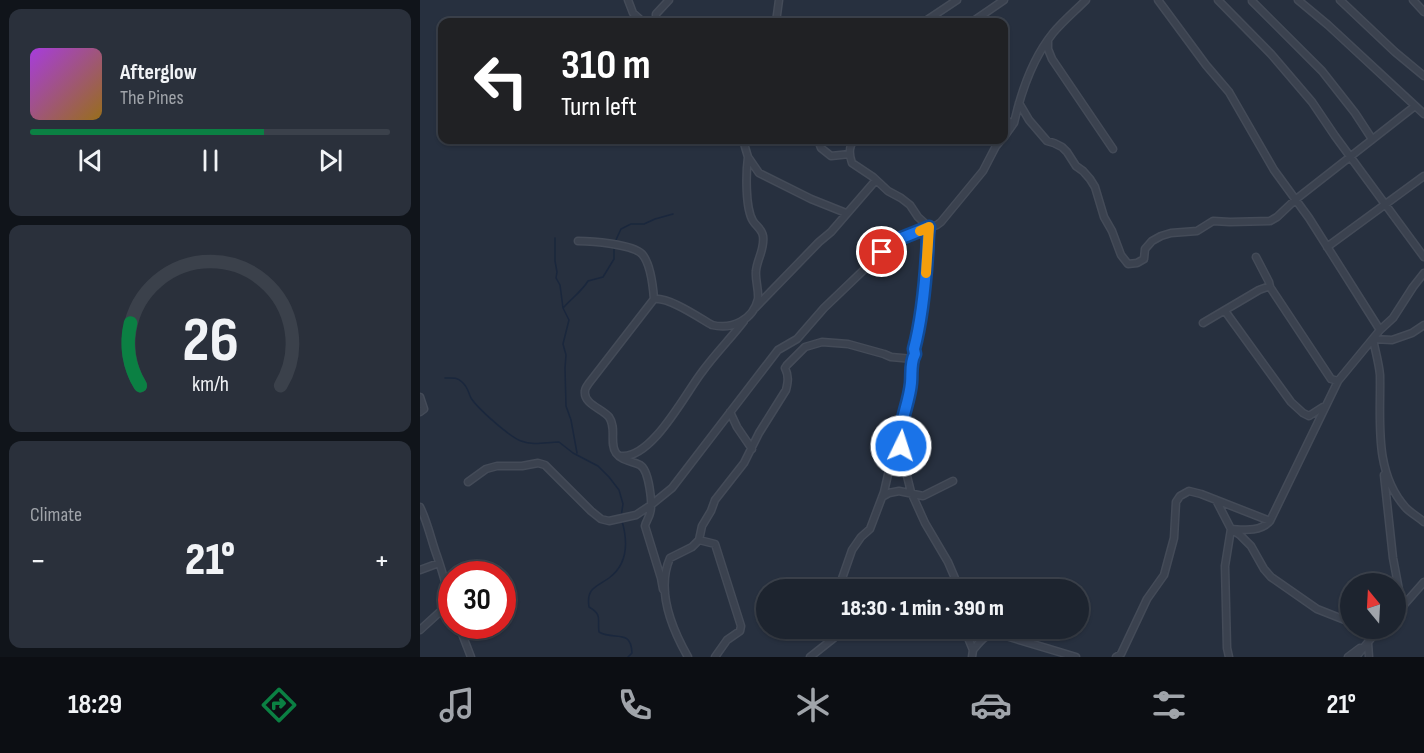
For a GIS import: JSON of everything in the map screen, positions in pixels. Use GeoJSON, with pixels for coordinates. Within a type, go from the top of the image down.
{"type":"FeatureCollection","features":[{"type":"Feature","properties":{"kind":"street"},"geometry":{"type":"LineString","coordinates":[[627,0],[633,13],[639,18]]}},
{"type":"Feature","properties":{"kind":"street"},"geometry":{"type":"LineString","coordinates":[[656,18],[656,14],[669,0]]}},
{"type":"Feature","properties":{"kind":"street"},"geometry":{"type":"LineString","coordinates":[[777,18],[779,0]]}},
{"type":"Feature","properties":{"kind":"street"},"geometry":{"type":"LineString","coordinates":[[930,18],[957,0]]}},
{"type":"Feature","properties":{"kind":"street"},"geometry":{"type":"LineString","coordinates":[[978,18],[1004,0]]}},
{"type":"Feature","properties":{"kind":"street"},"geometry":{"type":"LineString","coordinates":[[1008,130],[1014,123],[1032,67],[1048,40],[1086,0]]}},
{"type":"Feature","properties":{"kind":"street"},"geometry":{"type":"LineString","coordinates":[[1158,0],[1229,92],[1262,150],[1309,218],[1380,330]]}},
{"type":"Feature","properties":{"kind":"street"},"geometry":{"type":"LineString","coordinates":[[1218,0],[1312,102],[1424,257]]}},
{"type":"Feature","properties":{"kind":"street"},"geometry":{"type":"LineString","coordinates":[[1298,0],[1424,114]]}},
{"type":"Feature","properties":{"kind":"street"},"geometry":{"type":"LineString","coordinates":[[1340,0],[1424,76]]}},
{"type":"Feature","properties":{"kind":"street"},"geometry":{"type":"LineString","coordinates":[[1413,0],[1424,12]]}},
{"type":"Feature","properties":{"kind":"street"},"geometry":{"type":"LineString","coordinates":[[1252,1],[1322,71],[1372,139]]}},
{"type":"Feature","properties":{"kind":"street"},"geometry":{"type":"LineString","coordinates":[[1048,40],[1048,50],[1052,59],[1113,149]]}},
{"type":"Feature","properties":{"kind":"street"},"geometry":{"type":"LineString","coordinates":[[1019,103],[1029,120],[1047,141],[1062,147],[1076,166],[1090,179],[1095,187],[1104,217],[1121,255],[1128,264],[1144,259],[1145,249],[1161,236],[1197,231],[1213,222],[1269,221],[1277,217],[1295,200],[1416,106]]}},
{"type":"Feature","properties":{"kind":"street"},"geometry":{"type":"LineString","coordinates":[[1008,122],[1014,123]]}},
{"type":"Feature","properties":{"kind":"street"},"geometry":{"type":"LineString","coordinates":[[744,144],[748,157],[759,173],[811,199],[846,213]]}},
{"type":"Feature","properties":{"kind":"street"},"geometry":{"type":"LineString","coordinates":[[820,144],[825,153],[831,156],[850,154]]}},
{"type":"Feature","properties":{"kind":"street"},"geometry":{"type":"LineString","coordinates":[[851,144],[852,163],[888,191],[901,198],[929,227]]}},
{"type":"Feature","properties":{"kind":"street"},"geometry":{"type":"LineString","coordinates":[[468,482],[486,469],[538,463],[546,465],[601,519],[609,521],[636,515],[672,488],[778,350],[796,339],[824,308],[894,241],[941,222],[983,171],[998,144]]}},
{"type":"Feature","properties":{"kind":"street"},"geometry":{"type":"LineString","coordinates":[[748,157],[746,179],[749,208],[753,220],[763,234],[763,248],[756,272],[758,297],[752,312]]}},
{"type":"Feature","properties":{"kind":"street"},"geometry":{"type":"LineString","coordinates":[[1327,248],[1424,176]]}},
{"type":"Feature","properties":{"kind":"street"},"geometry":{"type":"LineString","coordinates":[[618,456],[628,457],[641,451],[662,430],[704,370],[752,312],[831,232],[876,180]]}},
{"type":"Feature","properties":{"kind":"street"},"geometry":{"type":"LineString","coordinates":[[929,227],[921,314],[915,354],[912,359],[912,381],[899,433],[911,492],[955,579]]}},
{"type":"Feature","properties":{"kind":"street"},"geometry":{"type":"LineString","coordinates":[[578,242],[603,242],[637,251],[643,255],[654,299]]}},
{"type":"Feature","properties":{"kind":"street"},"geometry":{"type":"LineString","coordinates":[[1256,257],[1270,286],[1319,363],[1331,379],[1338,381]]}},
{"type":"Feature","properties":{"kind":"street"},"geometry":{"type":"LineString","coordinates":[[1231,529],[1258,529],[1270,521],[1338,381],[1380,330],[1393,318],[1424,273]]}},
{"type":"Feature","properties":{"kind":"street"},"geometry":{"type":"LineString","coordinates":[[1203,323],[1259,290],[1270,286]]}},
{"type":"Feature","properties":{"kind":"street"},"geometry":{"type":"LineString","coordinates":[[665,592],[645,526],[651,505],[649,484],[644,468],[618,456],[614,450],[612,422],[591,403],[584,392],[654,299],[660,298],[668,301],[718,327],[727,327],[745,321]]}},
{"type":"Feature","properties":{"kind":"street"},"geometry":{"type":"LineString","coordinates":[[1225,311],[1291,402],[1310,416],[1325,406]]}},
{"type":"Feature","properties":{"kind":"street"},"geometry":{"type":"LineString","coordinates":[[1373,339],[1392,340],[1412,333],[1424,325]]}},
{"type":"Feature","properties":{"kind":"street"},"geometry":{"type":"LineString","coordinates":[[1373,339],[1380,372],[1379,411],[1383,462],[1396,573]]}},
{"type":"Feature","properties":{"kind":"street"},"geometry":{"type":"LineString","coordinates":[[688,657],[667,610],[666,569],[670,558],[692,547],[699,540],[702,526],[715,500],[744,463],[759,433],[786,390],[788,375],[785,368],[787,365],[805,347],[822,342],[839,343],[891,357],[912,359]]}},
{"type":"Feature","properties":{"kind":"street"},"geometry":{"type":"LineString","coordinates":[[420,397],[424,409],[420,412]]}},
{"type":"Feature","properties":{"kind":"street"},"geometry":{"type":"LineString","coordinates":[[730,412],[752,449]]}},
{"type":"Feature","properties":{"kind":"street"},"geometry":{"type":"LineString","coordinates":[[842,579],[852,550],[870,529],[894,456],[898,456],[906,472]]}},
{"type":"Feature","properties":{"kind":"street"},"geometry":{"type":"LineString","coordinates":[[1383,462],[1392,489],[1406,508],[1424,522]]}},
{"type":"Feature","properties":{"kind":"street"},"geometry":{"type":"LineString","coordinates":[[882,496],[899,491],[923,496],[953,481]]}},
{"type":"Feature","properties":{"kind":"street"},"geometry":{"type":"LineString","coordinates":[[1116,657],[1121,654],[1147,599],[1164,575],[1174,538],[1176,502],[1180,496],[1189,491],[1201,494],[1270,521]]}},
{"type":"Feature","properties":{"kind":"street"},"geometry":{"type":"LineString","coordinates":[[1216,500],[1231,529],[1251,546],[1258,561],[1271,577],[1317,609],[1340,618]]}},
{"type":"Feature","properties":{"kind":"street"},"geometry":{"type":"LineString","coordinates":[[420,507],[439,561]]}},
{"type":"Feature","properties":{"kind":"street"},"geometry":{"type":"LineString","coordinates":[[1229,657],[1225,566],[1231,529]]}},
{"type":"Feature","properties":{"kind":"street"},"geometry":{"type":"LineString","coordinates":[[699,540],[715,544],[741,626],[740,631],[727,640],[715,657]]}},
{"type":"Feature","properties":{"kind":"street"},"geometry":{"type":"LineString","coordinates":[[420,570],[438,564]]}},
{"type":"Feature","properties":{"kind":"street"},"geometry":{"type":"LineString","coordinates":[[1406,603],[1424,582]]}},
{"type":"Feature","properties":{"kind":"street"},"geometry":{"type":"LineString","coordinates":[[420,630],[438,614]]}},
{"type":"Feature","properties":{"kind":"street"},"geometry":{"type":"LineString","coordinates":[[972,654],[982,638],[996,633],[1076,657]]}},
{"type":"Feature","properties":{"kind":"street"},"geometry":{"type":"LineString","coordinates":[[464,639],[471,657]]}},
{"type":"Feature","properties":{"kind":"street"},"geometry":{"type":"LineString","coordinates":[[810,657],[833,639]]}},
{"type":"Feature","properties":{"kind":"street"},"geometry":{"type":"LineString","coordinates":[[967,639],[972,654]]}},
{"type":"Feature","properties":{"kind":"street"},"geometry":{"type":"LineString","coordinates":[[1356,657],[1370,639]]}},
{"type":"Feature","properties":{"kind":"street"},"geometry":{"type":"LineString","coordinates":[[1348,657],[1368,642]]}},
{"type":"Feature","properties":{"kind":"street"},"geometry":{"type":"LineString","coordinates":[[1368,642],[1369,657]]}},
{"type":"Feature","properties":{"kind":"waterway"},"geometry":{"type":"LineString","coordinates":[[615,242],[621,229],[631,224],[644,224],[673,214]]}},
{"type":"Feature","properties":{"kind":"waterway"},"geometry":{"type":"LineString","coordinates":[[555,238],[556,278],[560,285],[563,308],[569,320],[563,344],[566,355],[566,406],[577,453]]}},
{"type":"Feature","properties":{"kind":"waterway"},"geometry":{"type":"LineString","coordinates":[[564,307],[588,281],[603,277],[614,259],[614,246]]}},
{"type":"Feature","properties":{"kind":"waterway"},"geometry":{"type":"LineString","coordinates":[[445,378],[460,380],[480,409],[502,429],[521,441],[559,442],[573,453],[598,466],[619,490],[623,504],[621,517]]}},
{"type":"Feature","properties":{"kind":"waterway"},"geometry":{"type":"LineString","coordinates":[[622,521],[626,545],[623,559],[615,572],[593,589],[588,601],[589,607],[598,615],[599,632],[621,636],[629,640],[632,653],[628,657]]}},
{"type":"Feature","properties":{"kind":"slow traffic"},"geometry":{"type":"LineString","coordinates":[[920,231],[929,227],[926,273]]}},
{"type":"Feature","properties":{"kind":"route"},"geometry":{"type":"LineString","coordinates":[[882,252],[894,241],[929,227],[925,284],[915,354],[912,359],[912,381],[899,433],[901,446]]}}]}
